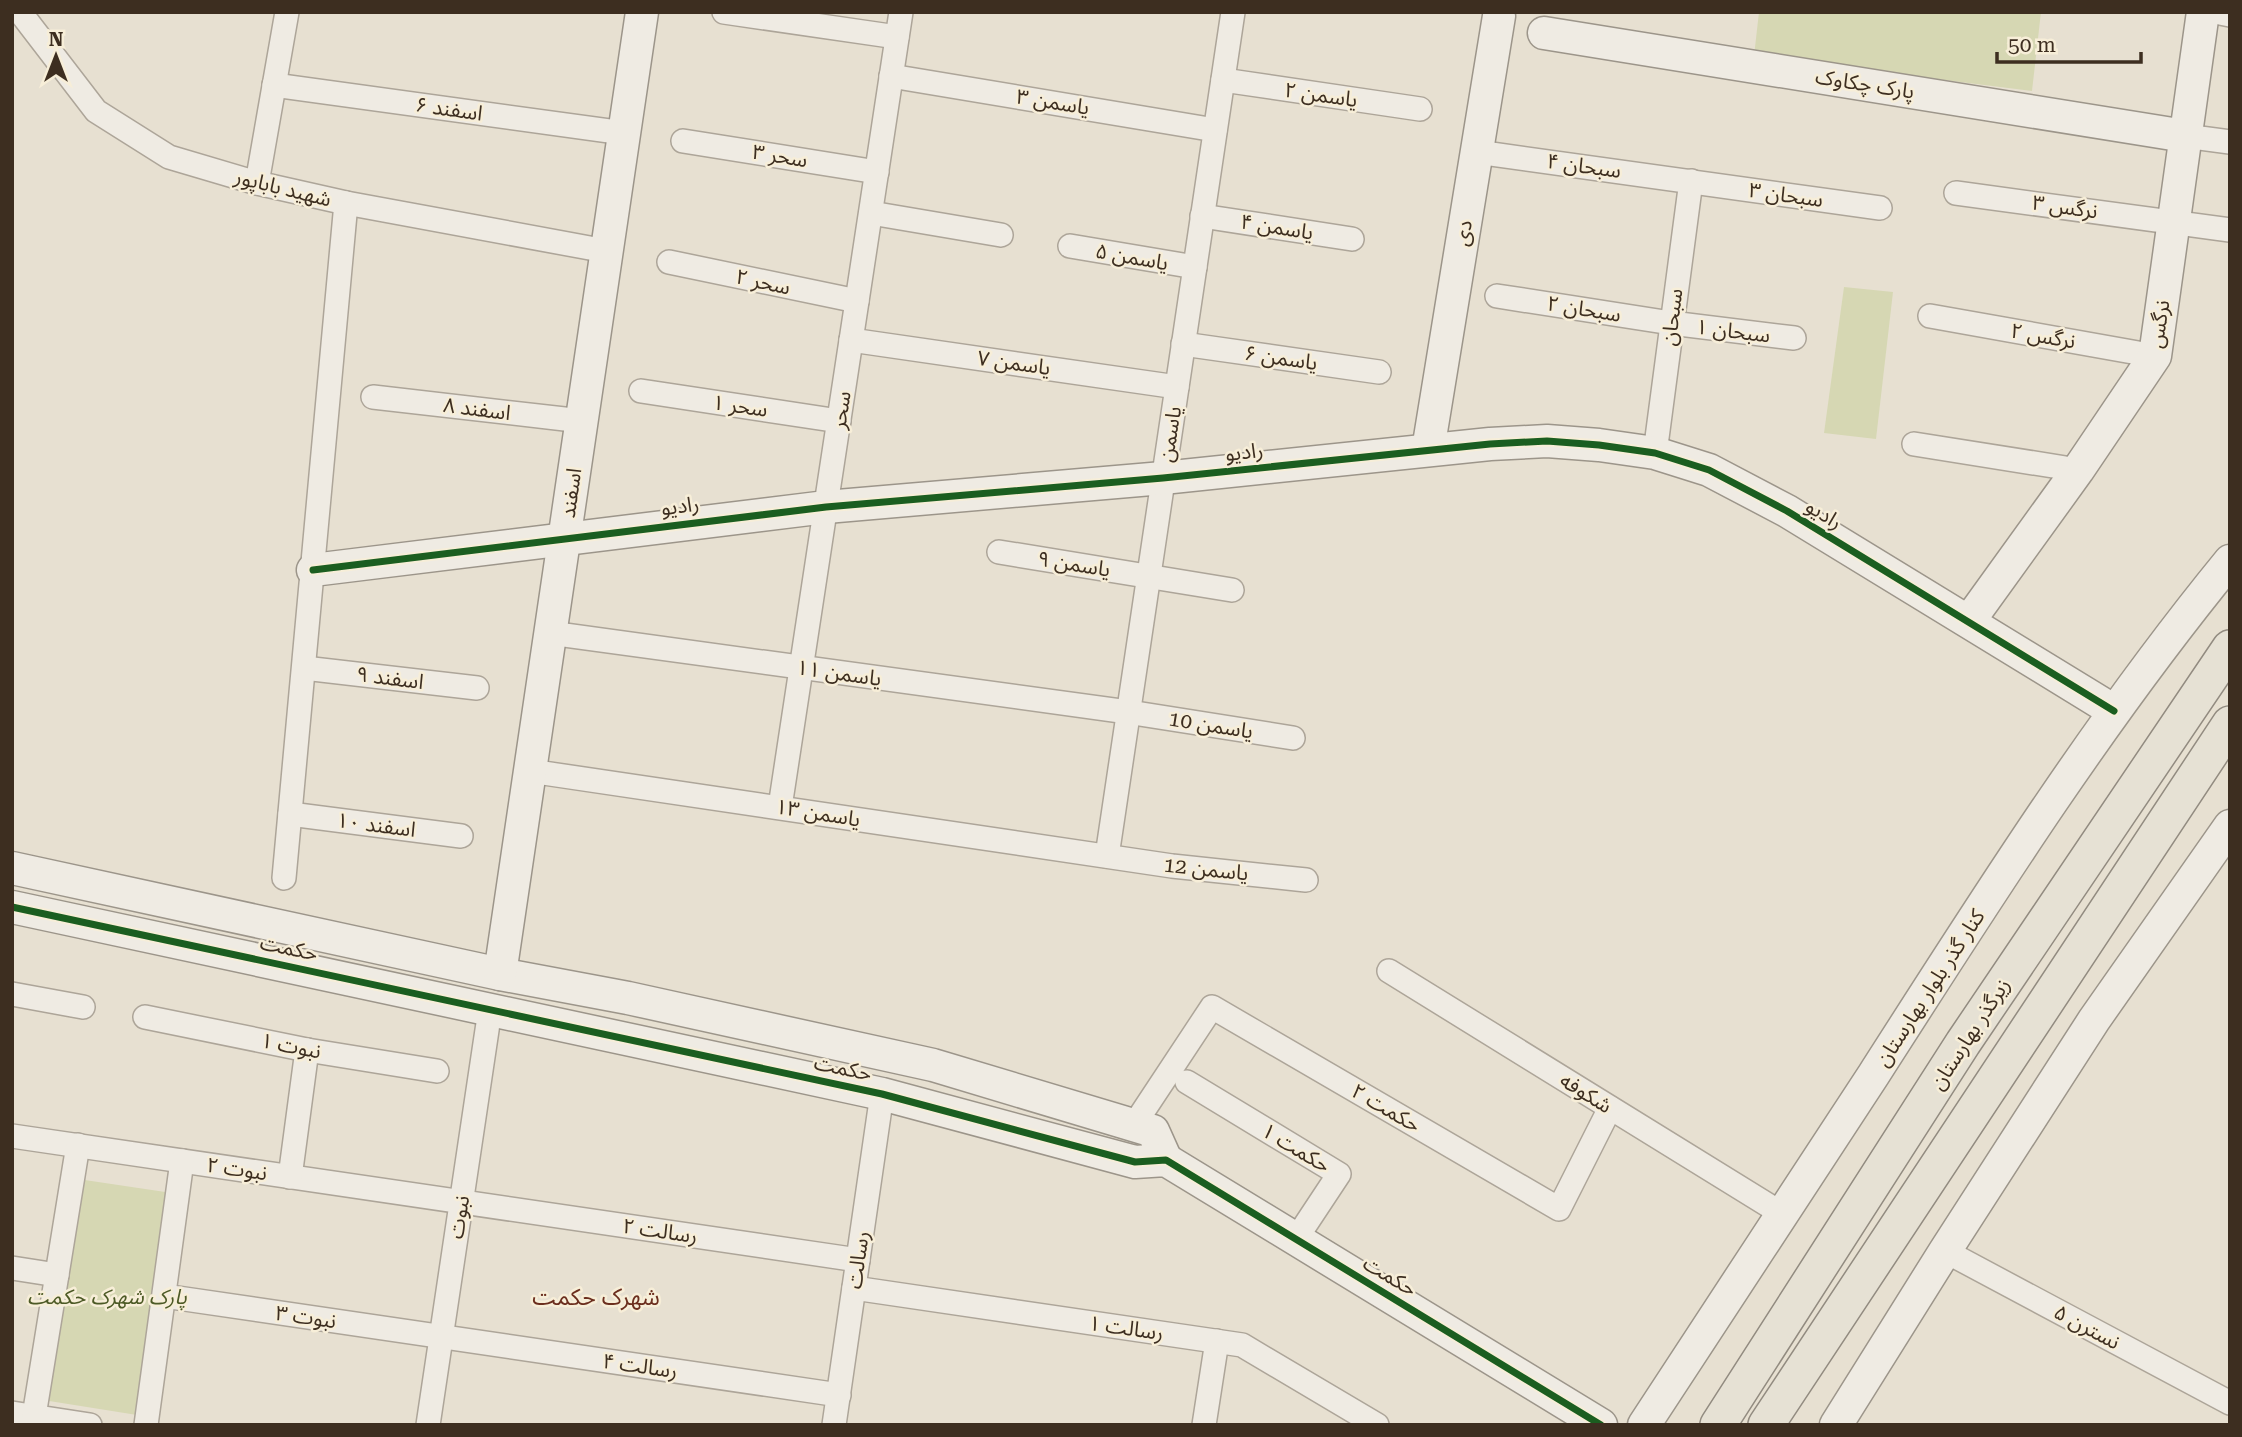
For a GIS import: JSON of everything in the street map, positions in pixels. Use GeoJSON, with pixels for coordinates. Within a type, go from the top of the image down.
{"type":"FeatureCollection","features":[{"type":"Feature","properties":{"kind":"main road","name":"زیرگذر بهارستان"},"geometry":{"type":"LineString","coordinates":[[1718,1425],[1962,1043],[2230,648]]}},
{"type":"Feature","properties":{"kind":"main road"},"geometry":{"type":"LineString","coordinates":[[1766,1425],[2230,724]]}},
{"type":"Feature","properties":{"kind":"street","name":"شهید باباپور"},"geometry":{"type":"LineString","coordinates":[[20,12],[96,111],[169,157],[257,183],[346,203],[606,251]]}},
{"type":"Feature","properties":{"kind":"street"},"geometry":{"type":"LineString","coordinates":[[257,183],[287,12]]}},
{"type":"Feature","properties":{"kind":"street","name":"اسفند"},"geometry":{"type":"LineString","coordinates":[[500,974],[642,12]]}},
{"type":"Feature","properties":{"kind":"street"},"geometry":{"type":"LineString","coordinates":[[724,12],[897,37]]}},
{"type":"Feature","properties":{"kind":"street","name":"سحر"},"geometry":{"type":"LineString","coordinates":[[780,807],[901,12]]}},
{"type":"Feature","properties":{"kind":"street","name":"یاسمن"},"geometry":{"type":"LineString","coordinates":[[1107,856],[1233,12]]}},
{"type":"Feature","properties":{"kind":"street","name":"نرگس"},"geometry":{"type":"LineString","coordinates":[[1969,621],[2078,470],[2155,356],[2203,12]]}},
{"type":"Feature","properties":{"kind":"street"},"geometry":{"type":"LineString","coordinates":[[2215,12],[2230,15]]}},
{"type":"Feature","properties":{"kind":"street","name":"پارک چکاوک"},"geometry":{"type":"LineString","coordinates":[[1498,14],[1510,26],[1526,31],[1555,23],[2185,136]]}},
{"type":"Feature","properties":{"kind":"street","name":"دی"},"geometry":{"type":"LineString","coordinates":[[1428,450],[1498,14]]}},
{"type":"Feature","properties":{"kind":"street","name":"یاسمن ۳"},"geometry":{"type":"LineString","coordinates":[[891,76],[1215,130]]}},
{"type":"Feature","properties":{"kind":"street","name":"یاسمن ۲"},"geometry":{"type":"LineString","coordinates":[[1223,80],[1420,109]]}},
{"type":"Feature","properties":{"kind":"street","name":"اسفند ۶"},"geometry":{"type":"LineString","coordinates":[[274,85],[624,133]]}},
{"type":"Feature","properties":{"kind":"street"},"geometry":{"type":"LineString","coordinates":[[2185,136],[2230,142]]}},
{"type":"Feature","properties":{"kind":"street","name":"سحر ۳"},"geometry":{"type":"LineString","coordinates":[[683,141],[877,172]]}},
{"type":"Feature","properties":{"kind":"street","name":"سبحان ۴"},"geometry":{"type":"LineString","coordinates":[[1477,152],[1691,181]]}},
{"type":"Feature","properties":{"kind":"street","name":"سبحان ۳"},"geometry":{"type":"LineString","coordinates":[[1691,181],[1880,208]]}},
{"type":"Feature","properties":{"kind":"street","name":"سبحان"},"geometry":{"type":"LineString","coordinates":[[1656,453],[1691,181]]}},
{"type":"Feature","properties":{"kind":"street","name":"نرگس ۳"},"geometry":{"type":"LineString","coordinates":[[1956,192],[2230,230]]}},
{"type":"Feature","properties":{"kind":"street"},"geometry":{"type":"LineString","coordinates":[[284,878],[346,203]]}},
{"type":"Feature","properties":{"kind":"street"},"geometry":{"type":"LineString","coordinates":[[871,213],[1001,235]]}},
{"type":"Feature","properties":{"kind":"street","name":"یاسمن ۴"},"geometry":{"type":"LineString","coordinates":[[1202,216],[1352,239]]}},
{"type":"Feature","properties":{"kind":"street","name":"یاسمن ۵"},"geometry":{"type":"LineString","coordinates":[[1070,246],[1195,267]]}},
{"type":"Feature","properties":{"kind":"street","name":"سحر ۲"},"geometry":{"type":"LineString","coordinates":[[669,262],[857,301]]}},
{"type":"Feature","properties":{"kind":"street","name":"سبحان ۲"},"geometry":{"type":"LineString","coordinates":[[1496,296],[1671,323]]}},
{"type":"Feature","properties":{"kind":"street","name":"نرگس ۲"},"geometry":{"type":"LineString","coordinates":[[1930,316],[2155,356]]}},
{"type":"Feature","properties":{"kind":"street","name":"سبحان ۱"},"geometry":{"type":"LineString","coordinates":[[1671,323],[1794,338]]}},
{"type":"Feature","properties":{"kind":"street","name":"یاسمن ۷"},"geometry":{"type":"LineString","coordinates":[[851,340],[1177,387]]}},
{"type":"Feature","properties":{"kind":"street","name":"یاسمن ۶"},"geometry":{"type":"LineString","coordinates":[[1183,344],[1380,372]]}},
{"type":"Feature","properties":{"kind":"street","name":"سحر ۱"},"geometry":{"type":"LineString","coordinates":[[641,391],[839,421]]}},
{"type":"Feature","properties":{"kind":"street","name":"اسفند ۸"},"geometry":{"type":"LineString","coordinates":[[373,397],[582,421]]}},
{"type":"Feature","properties":{"kind":"street","name":"رادیو"},"geometry":{"type":"LineString","coordinates":[[313,570],[826,507],[1547,441],[1656,453],[1709,470],[1787,511],[2114,711]]}},
{"type":"Feature","properties":{"kind":"street"},"geometry":{"type":"LineString","coordinates":[[1914,444],[2078,470]]}},
{"type":"Feature","properties":{"kind":"street","name":"یاسمن ۹"},"geometry":{"type":"LineString","coordinates":[[999,552],[1232,590]]}},
{"type":"Feature","properties":{"kind":"street","name":"کنار گذر بلوار بهارستان"},"geometry":{"type":"LineString","coordinates":[[1644,1425],[1784,1215],[1983,904],[2114,711],[2230,561]]}},
{"type":"Feature","properties":{"kind":"street","name":"یاسمن ۱۱"},"geometry":{"type":"LineString","coordinates":[[551,633],[1128,712]]}},
{"type":"Feature","properties":{"kind":"street","name":"اسفند ۹"},"geometry":{"type":"LineString","coordinates":[[304,668],[477,688]]}},
{"type":"Feature","properties":{"kind":"street","name":"یاسمن 10"},"geometry":{"type":"LineString","coordinates":[[1128,712],[1293,738]]}},
{"type":"Feature","properties":{"kind":"street","name":"یاسمن ۱۳"},"geometry":{"type":"LineString","coordinates":[[530,771],[1107,856]]}},
{"type":"Feature","properties":{"kind":"street","name":"اسفند ۱۰"},"geometry":{"type":"LineString","coordinates":[[290,814],[461,836]]}},
{"type":"Feature","properties":{"kind":"street"},"geometry":{"type":"LineString","coordinates":[[1836,1425],[2094,1020],[2230,826]]}},
{"type":"Feature","properties":{"kind":"street","name":"یاسمن 12"},"geometry":{"type":"LineString","coordinates":[[1107,856],[1172,866],[1306,880]]}},
{"type":"Feature","properties":{"kind":"street","name":"حکمت"},"geometry":{"type":"LineString","coordinates":[[12,868],[933,1065],[1153,1131],[1166,1160]]}},
{"type":"Feature","properties":{"kind":"street","name":"حکمت"},"geometry":{"type":"LineString","coordinates":[[12,907],[882,1094],[1135,1161],[1166,1160],[1601,1425]]}},
{"type":"Feature","properties":{"kind":"street"},"geometry":{"type":"LineString","coordinates":[[210,950],[226,914]]}},
{"type":"Feature","properties":{"kind":"street","name":"شکوفه"},"geometry":{"type":"LineString","coordinates":[[1389,971],[1784,1215]]}},
{"type":"Feature","properties":{"kind":"street"},"geometry":{"type":"LineString","coordinates":[[12,995],[83,1007]]}},
{"type":"Feature","properties":{"kind":"street","name":"حکمت ۲"},"geometry":{"type":"LineString","coordinates":[[1134,1125],[1213,1007],[1559,1209],[1610,1108]]}},
{"type":"Feature","properties":{"kind":"street","name":"نبوت"},"geometry":{"type":"LineString","coordinates":[[428,1425],[490,1010]]}},
{"type":"Feature","properties":{"kind":"street","name":"نبوت ۱"},"geometry":{"type":"LineString","coordinates":[[145,1017],[307,1050],[438,1071]]}},
{"type":"Feature","properties":{"kind":"street"},"geometry":{"type":"LineString","coordinates":[[290,1177],[307,1050]]}},
{"type":"Feature","properties":{"kind":"street","name":"حکمت ۱"},"geometry":{"type":"LineString","coordinates":[[1187,1082],[1339,1174],[1296,1239]]}},
{"type":"Feature","properties":{"kind":"street","name":"رسالت"},"geometry":{"type":"LineString","coordinates":[[834,1425],[882,1094]]}},
{"type":"Feature","properties":{"kind":"street","name":"نبوت ۲"},"geometry":{"type":"LineString","coordinates":[[12,1136],[462,1202]]}},
{"type":"Feature","properties":{"kind":"street"},"geometry":{"type":"LineString","coordinates":[[78,1145],[57,1275],[23,1415],[90,1425]]}},
{"type":"Feature","properties":{"kind":"street"},"geometry":{"type":"LineString","coordinates":[[146,1425],[182,1161]]}},
{"type":"Feature","properties":{"kind":"street","name":"رسالت ۲"},"geometry":{"type":"LineString","coordinates":[[462,1202],[858,1260]]}},
{"type":"Feature","properties":{"kind":"street","name":"نسترن ۵"},"geometry":{"type":"LineString","coordinates":[[1945,1251],[2229,1402]]}},
{"type":"Feature","properties":{"kind":"street"},"geometry":{"type":"LineString","coordinates":[[12,1268],[57,1275]]}},
{"type":"Feature","properties":{"kind":"street","name":"رسالت ۱"},"geometry":{"type":"LineString","coordinates":[[854,1288],[1242,1345],[1377,1425]]}},
{"type":"Feature","properties":{"kind":"street","name":"نبوت ۳"},"geometry":{"type":"LineString","coordinates":[[171,1297],[442,1336]]}},
{"type":"Feature","properties":{"kind":"street","name":"رسالت ۴"},"geometry":{"type":"LineString","coordinates":[[442,1336],[839,1395]]}},
{"type":"Feature","properties":{"kind":"street"},"geometry":{"type":"LineString","coordinates":[[1204,1425],[1217,1341]]}},
{"type":"Feature","properties":{"kind":"green space"},"geometry":{"type":"Polygon","coordinates":[[[1759,12],[2041,12],[2032,91],[1754,56],[1759,12]]]}},
{"type":"Feature","properties":{"kind":"green space"},"geometry":{"type":"Polygon","coordinates":[[[1844,287],[1893,292],[1876,439],[1824,433],[1844,287]]]}},
{"type":"Feature","properties":{"kind":"green space","name":"پارک شهرک حکمت"},"geometry":{"type":"Polygon","coordinates":[[[78,1179],[172,1193],[137,1415],[43,1400],[78,1179]]]}},
{"type":"Feature","properties":{"kind":"cycle path"},"geometry":{"type":"LineString","coordinates":[[313,570],[826,507],[1163,478],[1490,444],[1547,441],[1599,445],[1655,453],[1709,470],[1787,511],[2114,711]]}},
{"type":"Feature","properties":{"kind":"cycle path"},"geometry":{"type":"LineString","coordinates":[[12,907],[882,1094],[1135,1162],[1166,1160],[1601,1425]]}},
{"type":"Feature","properties":{"kind":"district","name":"شهرک حکمت"},"geometry":{"type":"Point","coordinates":[596,1297]}}]}
